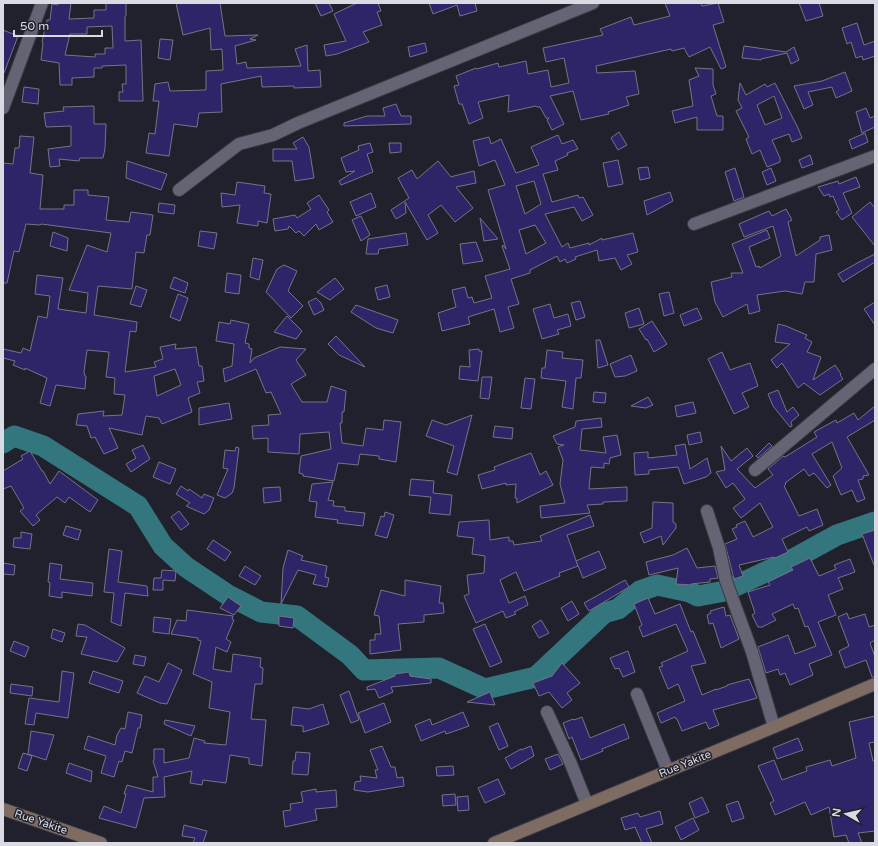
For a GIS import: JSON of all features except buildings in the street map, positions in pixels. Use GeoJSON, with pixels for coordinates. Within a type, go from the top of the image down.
{"type":"FeatureCollection","features":[{"type":"Feature","properties":{"kind":"main road","name":"Rue Yakite"},"geometry":{"type":"LineString","coordinates":[[494,843],[875,684]]}},
{"type":"Feature","properties":{"kind":"main road","name":"Rue Yakite"},"geometry":{"type":"LineString","coordinates":[[3,809],[101,843]]}},
{"type":"Feature","properties":{"kind":"street"},"geometry":{"type":"LineString","coordinates":[[3,108],[42,3]]}},
{"type":"Feature","properties":{"kind":"street"},"geometry":{"type":"LineString","coordinates":[[179,190],[239,144],[273,135],[298,123],[593,3]]}},
{"type":"Feature","properties":{"kind":"street"},"geometry":{"type":"LineString","coordinates":[[694,224],[875,156]]}},
{"type":"Feature","properties":{"kind":"street"},"geometry":{"type":"LineString","coordinates":[[755,470],[875,369]]}},
{"type":"Feature","properties":{"kind":"street"},"geometry":{"type":"LineString","coordinates":[[707,512],[719,548],[726,581],[733,595],[752,652],[774,727]]}},
{"type":"Feature","properties":{"kind":"street"},"geometry":{"type":"LineString","coordinates":[[637,694],[668,771]]}},
{"type":"Feature","properties":{"kind":"street"},"geometry":{"type":"LineString","coordinates":[[547,712],[571,764],[587,804]]}},
{"type":"Feature","properties":{"kind":"waterway"},"geometry":{"type":"LineString","coordinates":[[3,443],[14,436],[43,446],[138,506],[163,546],[186,567],[228,595],[261,612],[297,616],[350,655],[364,670],[439,668],[485,689],[536,677],[604,613],[618,609],[640,591],[657,585],[690,592],[698,596],[725,591],[797,557],[837,535],[875,522]]}}]}
